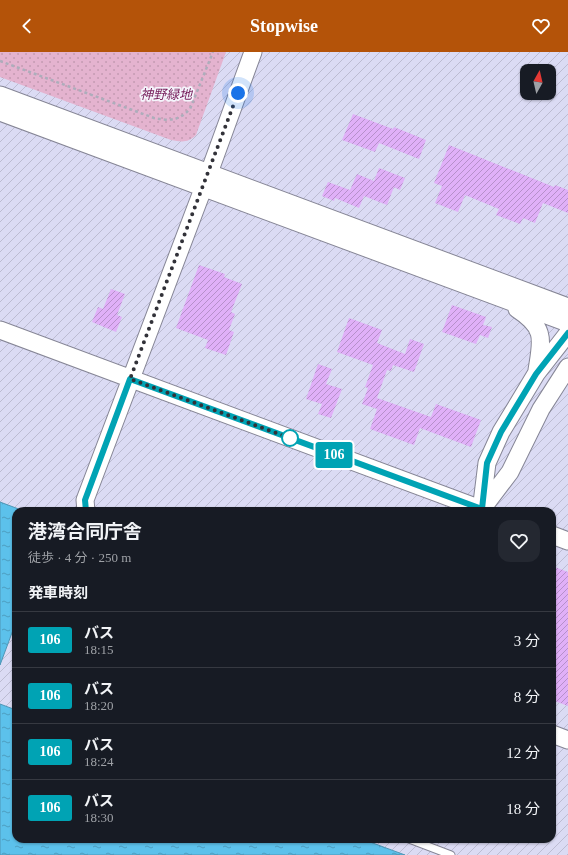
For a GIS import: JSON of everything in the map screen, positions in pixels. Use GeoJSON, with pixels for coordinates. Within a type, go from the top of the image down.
{"type":"FeatureCollection","features":[{"type":"Feature","properties":{"kind":"street"},"geometry":{"type":"LineString","coordinates":[[86,507],[85,500],[253,52]]}},
{"type":"Feature","properties":{"kind":"street"},"geometry":{"type":"LineString","coordinates":[[0,95],[206,180],[506,292],[568,323]]}},
{"type":"Feature","properties":{"kind":"street"},"geometry":{"type":"LineString","coordinates":[[0,112],[206,180]]}},
{"type":"Feature","properties":{"kind":"street"},"geometry":{"type":"LineString","coordinates":[[506,292],[568,295]]}},
{"type":"Feature","properties":{"kind":"street"},"geometry":{"type":"LineString","coordinates":[[506,292],[543,298],[568,307]]}},
{"type":"Feature","properties":{"kind":"street"},"geometry":{"type":"LineString","coordinates":[[506,292],[533,322],[540,334],[540,347],[536,374]]}},
{"type":"Feature","properties":{"kind":"street"},"geometry":{"type":"LineString","coordinates":[[0,330],[475,507]]}},
{"type":"Feature","properties":{"kind":"street"},"geometry":{"type":"LineString","coordinates":[[483,507],[487,463],[501,432],[536,374],[568,332]]}},
{"type":"Feature","properties":{"kind":"street"},"geometry":{"type":"LineString","coordinates":[[485,507],[510,472],[541,409],[566,371]]}},
{"type":"Feature","properties":{"kind":"street"},"geometry":{"type":"LineString","coordinates":[[556,536],[568,541]]}},
{"type":"Feature","properties":{"kind":"street"},"geometry":{"type":"LineString","coordinates":[[556,736],[568,740]]}},
{"type":"Feature","properties":{"kind":"lane"},"geometry":{"type":"LineString","coordinates":[[420,843],[451,855]]}},
{"type":"Feature","properties":{"kind":"path"},"geometry":{"type":"LineString","coordinates":[[0,61],[154,118],[174,120],[183,116],[190,110],[213,52]]}},
{"type":"Feature","properties":{"kind":"shaded area"},"geometry":{"type":"Polygon","coordinates":[[[0,52],[568,52],[568,855],[405,855],[373,843],[556,843],[556,507],[13,507],[0,502],[0,52]]]}},
{"type":"Feature","properties":{"kind":"shaded area"},"geometry":{"type":"Polygon","coordinates":[[[12,633],[12,708],[0,704],[0,665],[12,633]]]}},
{"type":"Feature","properties":{"kind":"green space","name":"神野緑地"},"geometry":{"type":"Polygon","coordinates":[[[0,52],[226,52],[196,135],[187,141],[182,141],[171,140],[0,77],[0,52]]]}},
{"type":"Feature","properties":{"kind":"water"},"geometry":{"type":"Polygon","coordinates":[[[0,502],[13,507],[12,507],[12,633],[0,665],[0,502]]]}},
{"type":"Feature","properties":{"kind":"water"},"geometry":{"type":"Polygon","coordinates":[[[0,704],[12,708],[12,843],[373,843],[405,855],[0,855],[0,704]]]}},
{"type":"Feature","properties":{"kind":"building"},"geometry":{"type":"Polygon","coordinates":[[[353,114],[393,129],[394,127],[426,140],[419,159],[379,143],[375,152],[342,140],[353,114]]]}},
{"type":"Feature","properties":{"kind":"building"},"geometry":{"type":"Polygon","coordinates":[[[449,145],[554,187],[555,185],[568,190],[568,213],[543,203],[535,223],[523,218],[520,224],[496,215],[499,209],[465,195],[458,212],[435,203],[442,186],[434,183],[449,145]]]}},
{"type":"Feature","properties":{"kind":"building"},"geometry":{"type":"Polygon","coordinates":[[[379,168],[405,178],[400,190],[394,187],[387,205],[364,196],[359,208],[335,198],[334,201],[322,196],[328,182],[350,190],[357,174],[374,181],[379,168]]]}},
{"type":"Feature","properties":{"kind":"building"},"geometry":{"type":"Polygon","coordinates":[[[199,265],[225,274],[224,277],[242,284],[231,312],[235,314],[229,330],[234,332],[226,355],[205,348],[208,340],[176,328],[199,265]]]}},
{"type":"Feature","properties":{"kind":"building"},"geometry":{"type":"Polygon","coordinates":[[[111,289],[125,294],[117,315],[122,317],[116,332],[92,322],[98,307],[103,309],[111,289]]]}},
{"type":"Feature","properties":{"kind":"building"},"geometry":{"type":"Polygon","coordinates":[[[452,305],[486,317],[483,325],[492,327],[488,338],[480,335],[476,344],[442,332],[452,305]]]}},
{"type":"Feature","properties":{"kind":"building"},"geometry":{"type":"Polygon","coordinates":[[[349,318],[382,330],[377,343],[405,354],[410,339],[424,344],[414,372],[393,365],[391,371],[387,370],[377,398],[431,417],[436,404],[481,420],[471,447],[420,428],[414,445],[370,429],[377,409],[362,404],[368,388],[365,387],[373,365],[337,352],[349,318]]]}},
{"type":"Feature","properties":{"kind":"building"},"geometry":{"type":"Polygon","coordinates":[[[318,364],[332,369],[326,384],[342,389],[331,418],[318,414],[322,404],[306,399],[318,364]]]}},
{"type":"Feature","properties":{"kind":"building"},"geometry":{"type":"Polygon","coordinates":[[[556,568],[568,572],[568,706],[556,702],[556,568]]]}},
{"type":"Feature","properties":{"kind":"bus line","name":"106"},"geometry":{"type":"LineString","coordinates":[[482,507],[487,463],[501,432],[536,374],[568,333]]}},
{"type":"Feature","properties":{"kind":"bus line","name":"106"},"geometry":{"type":"LineString","coordinates":[[85,507],[85,500],[130,379],[477,507]]}},
{"type":"Feature","properties":{"kind":"route"},"geometry":{"type":"LineString","coordinates":[[238,93],[130,379],[290,438]]}}]}
